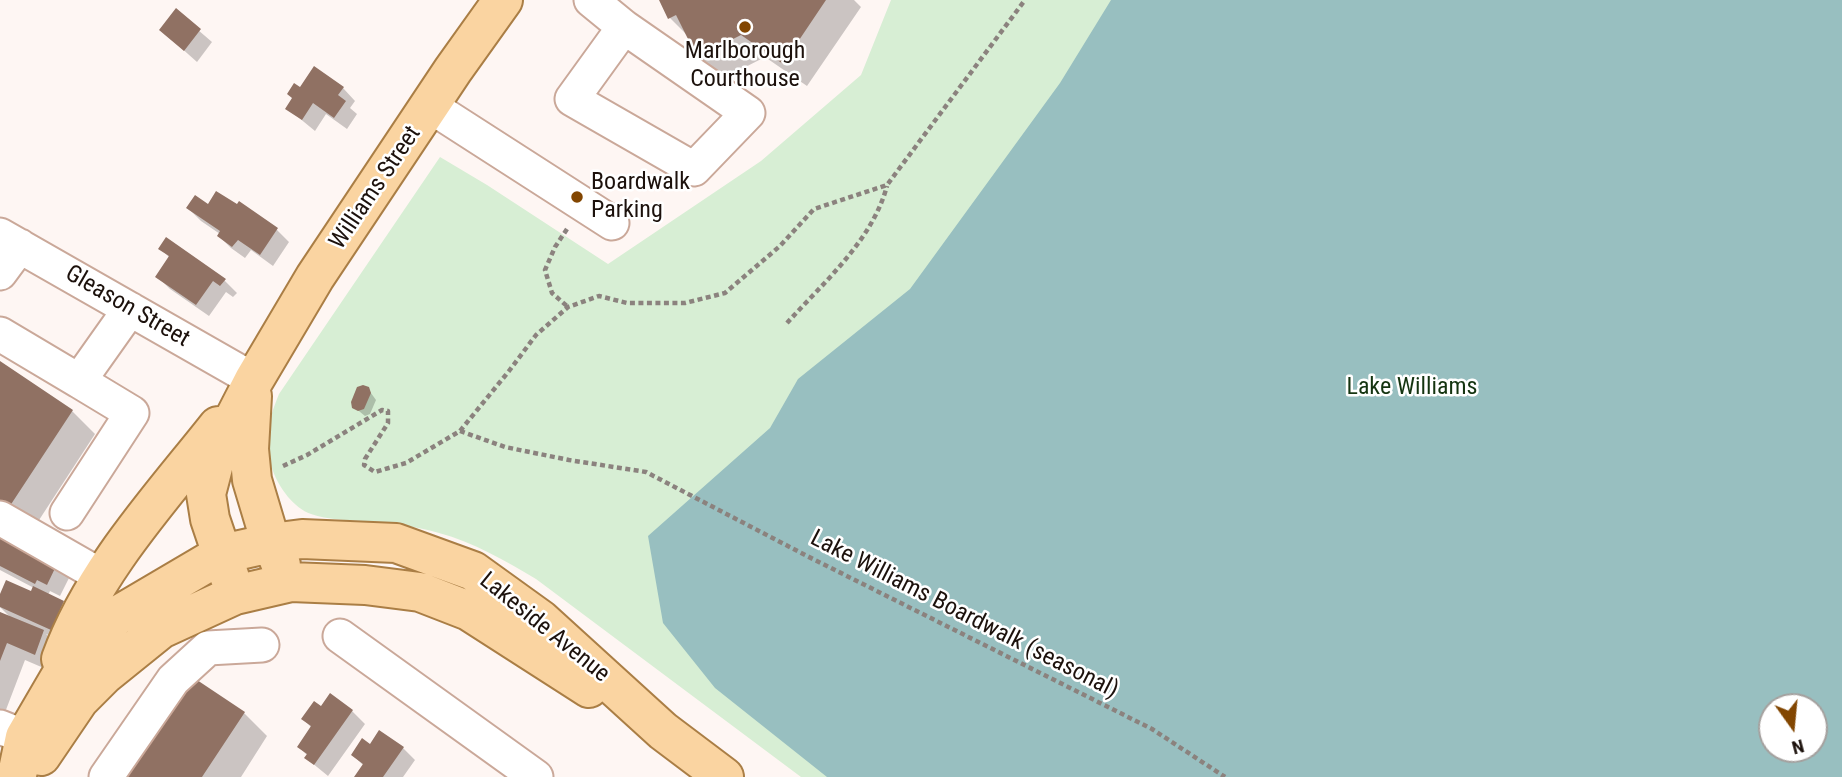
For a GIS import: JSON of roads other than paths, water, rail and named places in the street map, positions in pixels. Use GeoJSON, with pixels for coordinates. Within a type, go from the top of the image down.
{"type":"FeatureCollection","features":[{"type":"Feature","properties":{"kind":"main road","name":"Williams Street"},"geometry":{"type":"LineString","coordinates":[[236,595],[210,519],[206,494],[217,452],[254,380],[316,277],[503,0]]}},
{"type":"Feature","properties":{"kind":"main road","name":"Williams Street"},"geometry":{"type":"LineString","coordinates":[[254,380],[249,449],[252,480],[271,543],[291,582]]}},
{"type":"Feature","properties":{"kind":"main road"},"geometry":{"type":"LineString","coordinates":[[53,689],[62,657],[103,577],[138,526],[254,380]]}},
{"type":"Feature","properties":{"kind":"main road","name":"Lakeside Avenue"},"geometry":{"type":"LineString","coordinates":[[17,776],[13,732],[53,689],[85,648],[116,617],[222,554],[302,539],[396,543],[473,570],[541,620],[663,731],[724,777]]}},
{"type":"Feature","properties":{"kind":"main road","name":"Lakeside Avenue"},"geometry":{"type":"LineString","coordinates":[[17,776],[38,760],[79,700],[124,658],[161,629],[236,595],[291,582],[365,585],[420,592],[469,611],[663,731]]}},
{"type":"Feature","properties":{"kind":"street"},"geometry":{"type":"LineString","coordinates":[[591,0],[624,27],[748,113],[694,169],[572,99],[624,27]]}},
{"type":"Feature","properties":{"kind":"street"},"geometry":{"type":"LineString","coordinates":[[430,106],[612,223]]}},
{"type":"Feature","properties":{"kind":"street"},"geometry":{"type":"LineString","coordinates":[[0,273],[10,241]]}},
{"type":"Feature","properties":{"kind":"street","name":"Gleason Street"},"geometry":{"type":"LineString","coordinates":[[10,241],[254,380]]}},
{"type":"Feature","properties":{"kind":"street"},"geometry":{"type":"LineString","coordinates":[[79,381],[130,309]]}},
{"type":"Feature","properties":{"kind":"street"},"geometry":{"type":"LineString","coordinates":[[0,334],[132,413],[67,513]]}},
{"type":"Feature","properties":{"kind":"street"},"geometry":{"type":"LineString","coordinates":[[0,518],[103,577]]}},
{"type":"Feature","properties":{"kind":"street"},"geometry":{"type":"LineString","coordinates":[[340,636],[536,777]]}},
{"type":"Feature","properties":{"kind":"street"},"geometry":{"type":"LineString","coordinates":[[106,777],[173,680],[208,648],[262,645]]}},
{"type":"Feature","properties":{"kind":"water","name":"Lake Williams"},"geometry":{"type":"Polygon","coordinates":[[[1111,0],[1842,0],[1842,777],[827,777],[715,688],[663,623],[648,536],[770,428],[798,379],[910,289],[1060,83],[1111,0]]]}},
{"type":"Feature","properties":{"kind":"place","name":"Marlborough Courthouse"},"geometry":{"type":"Point","coordinates":[745,27]}},
{"type":"Feature","properties":{"kind":"place","name":"Boardwalk Parking"},"geometry":{"type":"Point","coordinates":[577,197]}}]}
